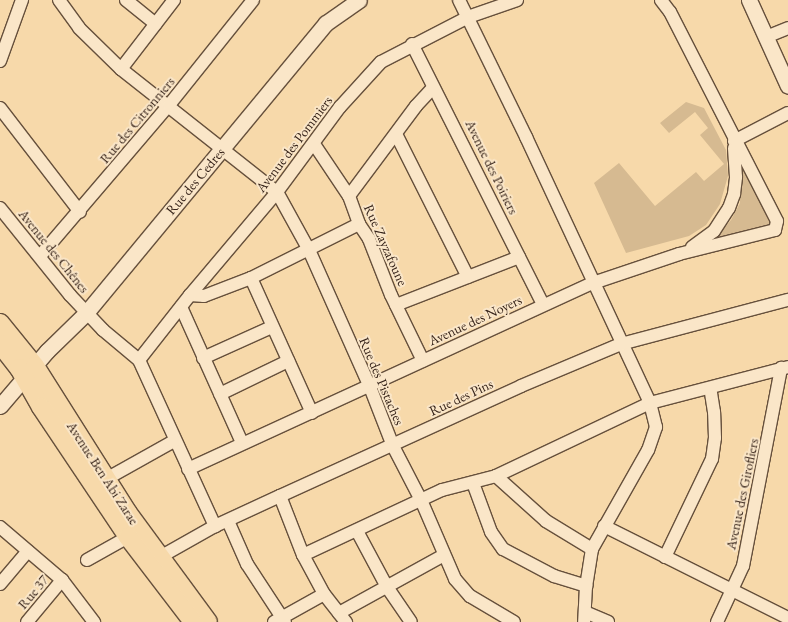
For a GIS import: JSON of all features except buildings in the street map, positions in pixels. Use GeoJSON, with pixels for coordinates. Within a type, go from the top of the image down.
{"type":"FeatureCollection","features":[{"type":"Feature","properties":{"kind":"main road","name":"Avenue Ben Abi Zarae"},"geometry":{"type":"LineString","coordinates":[[0,323],[30,372],[160,557],[208,622]]}},
{"type":"Feature","properties":{"kind":"main road","name":"Avenue Ben Abi Zarae"},"geometry":{"type":"LineString","coordinates":[[0,344],[30,372],[41,406],[128,537],[193,622]]}},
{"type":"Feature","properties":{"kind":"street"},"geometry":{"type":"LineString","coordinates":[[1,54],[22,0]]}},
{"type":"Feature","properties":{"kind":"street","name":"Rue des Pistaches"},"geometry":{"type":"LineString","coordinates":[[59,0],[79,28],[121,69],[224,148],[277,192],[308,250],[370,387],[393,446],[421,500],[444,555],[460,587],[512,621]]}},
{"type":"Feature","properties":{"kind":"street"},"geometry":{"type":"LineString","coordinates":[[126,0],[156,24]]}},
{"type":"Feature","properties":{"kind":"street"},"geometry":{"type":"LineString","coordinates":[[121,69],[174,0]]}},
{"type":"Feature","properties":{"kind":"street","name":"Rue des Citronniers"},"geometry":{"type":"LineString","coordinates":[[40,256],[80,212],[169,105],[253,0]]}},
{"type":"Feature","properties":{"kind":"street","name":"Rue des Cedres"},"geometry":{"type":"LineString","coordinates":[[0,406],[86,313],[326,23],[359,0]]}},
{"type":"Feature","properties":{"kind":"street"},"geometry":{"type":"LineString","coordinates":[[459,0],[526,137],[621,344],[650,403],[656,427],[653,439],[592,549],[586,586],[584,617],[608,622]]}},
{"type":"Feature","properties":{"kind":"street","name":"Avenue des Pommiers"},"geometry":{"type":"LineString","coordinates":[[139,360],[190,295],[277,192],[340,107],[381,62],[412,44],[468,17],[517,0]]}},
{"type":"Feature","properties":{"kind":"street"},"geometry":{"type":"LineString","coordinates":[[661,0],[676,25],[734,141],[736,178],[734,194],[729,208],[706,240],[679,254]]}},
{"type":"Feature","properties":{"kind":"street"},"geometry":{"type":"LineString","coordinates":[[750,0],[788,86]]}},
{"type":"Feature","properties":{"kind":"street"},"geometry":{"type":"LineString","coordinates":[[766,37],[788,28]]}},
{"type":"Feature","properties":{"kind":"street","name":"Avenue des Poiriers"},"geometry":{"type":"LineString","coordinates":[[412,44],[543,305]]}},
{"type":"Feature","properties":{"kind":"street"},"geometry":{"type":"LineString","coordinates":[[349,196],[416,106],[433,88]]}},
{"type":"Feature","properties":{"kind":"street"},"geometry":{"type":"LineString","coordinates":[[0,108],[80,212]]}},
{"type":"Feature","properties":{"kind":"street"},"geometry":{"type":"LineString","coordinates":[[734,141],[788,113]]}},
{"type":"Feature","properties":{"kind":"street"},"geometry":{"type":"LineString","coordinates":[[396,134],[468,277]]}},
{"type":"Feature","properties":{"kind":"street","name":"Avenue des Noyers"},"geometry":{"type":"LineString","coordinates":[[188,468],[370,387],[593,283],[679,254],[771,233],[777,228],[777,221],[734,141]]}},
{"type":"Feature","properties":{"kind":"street","name":"Rue Zayzafoune"},"geometry":{"type":"LineString","coordinates":[[314,144],[349,196],[359,224],[369,239],[396,305],[423,361]]}},
{"type":"Feature","properties":{"kind":"street","name":"Avenue des Chênes"},"geometry":{"type":"LineString","coordinates":[[0,208],[86,313],[139,360]]}},
{"type":"Feature","properties":{"kind":"street"},"geometry":{"type":"LineString","coordinates":[[190,295],[204,296],[251,278],[359,224]]}},
{"type":"Feature","properties":{"kind":"street"},"geometry":{"type":"LineString","coordinates":[[396,305],[520,257]]}},
{"type":"Feature","properties":{"kind":"street"},"geometry":{"type":"LineString","coordinates":[[251,278],[312,413]]}},
{"type":"Feature","properties":{"kind":"street","name":"Rue des Pins"},"geometry":{"type":"LineString","coordinates":[[160,557],[215,526],[393,446],[521,386],[621,344],[788,300]]}},
{"type":"Feature","properties":{"kind":"street"},"geometry":{"type":"LineString","coordinates":[[181,307],[242,443]]}},
{"type":"Feature","properties":{"kind":"street"},"geometry":{"type":"LineString","coordinates":[[203,358],[272,327]]}},
{"type":"Feature","properties":{"kind":"street"},"geometry":{"type":"LineString","coordinates":[[139,360],[174,441],[215,526]]}},
{"type":"Feature","properties":{"kind":"street"},"geometry":{"type":"LineString","coordinates":[[220,394],[288,361]]}},
{"type":"Feature","properties":{"kind":"street"},"geometry":{"type":"LineString","coordinates":[[303,555],[356,532],[442,490],[496,476],[650,403],[785,368]]}},
{"type":"Feature","properties":{"kind":"street","name":"Avenue des Girofliers"},"geometry":{"type":"LineString","coordinates":[[717,622],[733,591],[742,566],[785,368]]}},
{"type":"Feature","properties":{"kind":"street"},"geometry":{"type":"LineString","coordinates":[[665,557],[712,459],[715,432],[710,388]]}},
{"type":"Feature","properties":{"kind":"street"},"geometry":{"type":"LineString","coordinates":[[106,479],[174,441]]}},
{"type":"Feature","properties":{"kind":"street"},"geometry":{"type":"LineString","coordinates":[[496,476],[546,521],[592,549]]}},
{"type":"Feature","properties":{"kind":"street"},"geometry":{"type":"LineString","coordinates":[[473,483],[491,532],[503,549],[554,576],[586,586]]}},
{"type":"Feature","properties":{"kind":"street"},"geometry":{"type":"LineString","coordinates":[[280,496],[303,555],[324,594],[343,618],[387,587],[444,555]]}},
{"type":"Feature","properties":{"kind":"street"},"geometry":{"type":"LineString","coordinates":[[228,521],[247,564],[280,620],[324,594]]}},
{"type":"Feature","properties":{"kind":"street"},"geometry":{"type":"LineString","coordinates":[[604,526],[788,618]]}},
{"type":"Feature","properties":{"kind":"street"},"geometry":{"type":"LineString","coordinates":[[0,527],[62,580],[94,622]]}},
{"type":"Feature","properties":{"kind":"street"},"geometry":{"type":"LineString","coordinates":[[356,532],[387,587],[411,622]]}},
{"type":"Feature","properties":{"kind":"street"},"geometry":{"type":"LineString","coordinates":[[87,560],[128,537]]}},
{"type":"Feature","properties":{"kind":"street"},"geometry":{"type":"LineString","coordinates":[[0,584],[28,551]]}},
{"type":"Feature","properties":{"kind":"street","name":"Rue 37"},"geometry":{"type":"LineString","coordinates":[[27,622],[62,580]]}},
{"type":"Feature","properties":{"kind":"shaded area"},"geometry":{"type":"Polygon","coordinates":[[[686,102],[704,108],[726,150],[728,176],[720,204],[706,225],[689,236],[626,253],[594,183],[619,163],[655,206],[696,172],[704,181],[724,164],[700,135],[708,128],[695,112],[669,133],[660,123],[686,102]]]}},
{"type":"Feature","properties":{"kind":"shaded area"},"geometry":{"type":"Polygon","coordinates":[[[743,166],[770,224],[769,228],[714,240],[731,220],[740,203],[740,168],[743,166]]]}}]}
